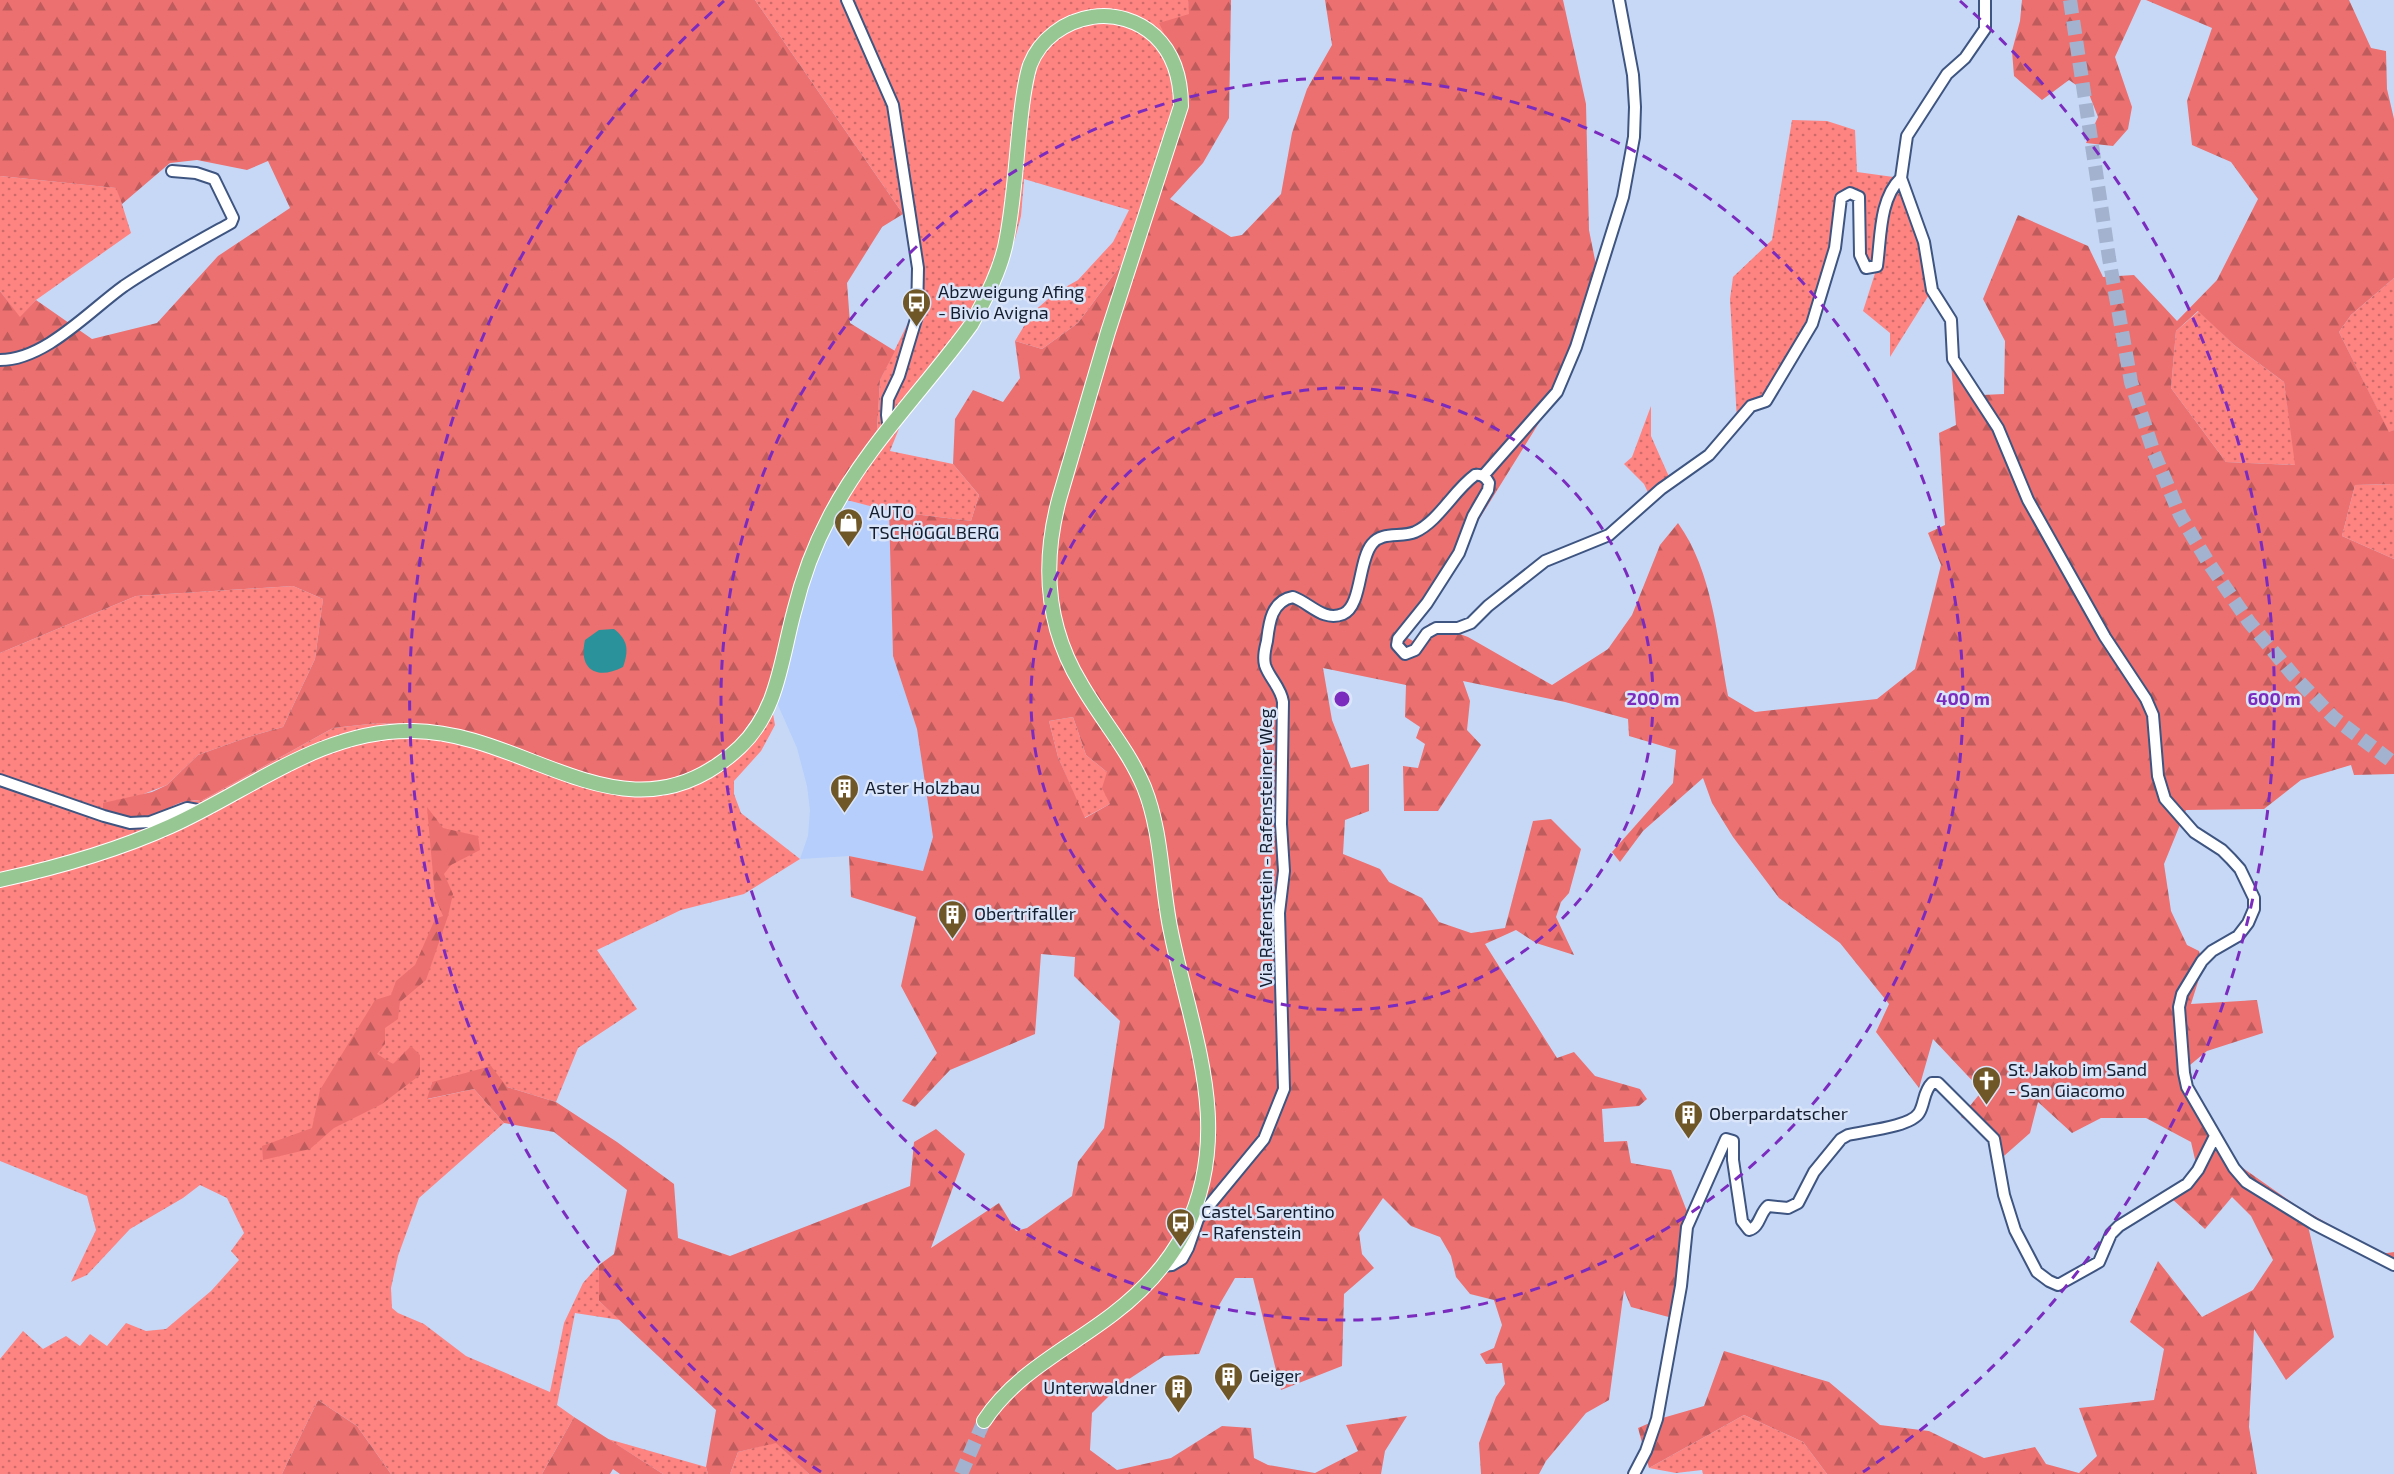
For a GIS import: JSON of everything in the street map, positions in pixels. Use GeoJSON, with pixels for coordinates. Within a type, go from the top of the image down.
{"type":"FeatureCollection","features":[{"type":"Feature","properties":{"kind":"main road"},"geometry":{"type":"LineString","coordinates":[[0,880],[70,864],[106,852],[170,827],[318,750],[348,738],[384,732],[430,732],[464,737],[588,783],[611,788],[633,790],[670,785],[712,769],[746,741],[771,703],[807,568],[828,519],[859,468],[972,326],[985,300],[1007,238],[1023,96],[1034,57],[1050,36],[1082,19],[1105,16],[1120,18],[1143,27],[1159,40],[1173,60],[1179,77],[1180,106],[1108,332],[1060,496],[1054,520],[1048,568],[1053,612],[1066,656],[1081,684],[1131,760],[1145,788],[1158,838],[1170,927],[1203,1066],[1209,1114],[1209,1139],[1204,1171],[1194,1209],[1184,1232],[1162,1266],[1141,1290],[1113,1314],[1018,1382],[984,1421]]}},
{"type":"Feature","properties":{"kind":"street"},"geometry":{"type":"LineString","coordinates":[[847,0],[893,105],[918,268],[919,292],[915,326],[899,376],[888,399],[889,430]]}},
{"type":"Feature","properties":{"kind":"street"},"geometry":{"type":"LineString","coordinates":[[1619,0],[1633,75],[1634,137],[1623,197],[1579,337],[1557,392],[1483,476],[1488,480],[1489,487],[1473,516],[1459,554],[1398,639],[1397,645],[1405,654],[1410,654],[1415,650],[1427,633],[1437,628],[1458,628],[1471,623],[1488,606],[1545,561],[1609,535],[1661,489],[1709,455],[1751,406],[1766,401],[1812,324],[1835,248],[1841,198],[1850,193],[1859,197],[1860,255],[1866,268],[1877,266],[1885,208],[1892,186],[1901,178]]}},
{"type":"Feature","properties":{"kind":"street"},"geometry":{"type":"LineString","coordinates":[[1985,0],[1985,29],[1965,58],[1947,74],[1907,136],[1901,178],[1924,242],[1932,290],[1951,320],[1953,359],[1998,428],[2028,500],[2105,637],[2146,699],[2153,715],[2158,776],[2165,799],[2193,832],[2222,850],[2240,869],[2254,898],[2248,923],[2238,936],[2212,951],[2202,961],[2187,984],[2179,1007],[2187,1087],[2234,1168],[2246,1182],[2314,1224],[2394,1265]]}},
{"type":"Feature","properties":{"kind":"street"},"geometry":{"type":"LineString","coordinates":[[0,360],[19,358],[33,352],[66,332],[125,285],[231,223],[233,218],[214,179],[204,175],[172,171]]}},
{"type":"Feature","properties":{"kind":"street","name":"Via Rafenstein - Rafensteiner Weg"},"geometry":{"type":"LineString","coordinates":[[1162,1266],[1172,1265],[1182,1259],[1198,1219],[1264,1139],[1284,1089],[1279,913],[1284,871],[1281,824],[1283,702],[1264,660],[1272,614],[1282,601],[1293,597],[1328,616],[1348,611],[1354,600],[1366,554],[1376,540],[1416,531],[1469,480],[1474,476],[1483,476]]}},
{"type":"Feature","properties":{"kind":"street"},"geometry":{"type":"LineString","coordinates":[[0,780],[130,823],[150,822],[187,808],[203,811]]}},
{"type":"Feature","properties":{"kind":"street"},"geometry":{"type":"LineString","coordinates":[[1634,1474],[1658,1419],[1681,1286],[1687,1227],[1726,1139],[1733,1141],[1732,1160],[1742,1221],[1749,1230],[1757,1225],[1762,1212],[1768,1206],[1788,1208],[1798,1203],[1809,1179],[1841,1139],[1848,1135],[1903,1124],[1912,1120],[1919,1113],[1927,1088],[1932,1083],[1938,1083],[1994,1139],[2004,1195],[2015,1230],[2037,1272],[2058,1285],[2099,1262],[2111,1234],[2119,1226],[2187,1184],[2198,1170],[2215,1136]]}},
{"type":"Feature","properties":{"kind":"shaded area"},"geometry":{"type":"Polygon","coordinates":[[[755,0],[1188,0],[1190,14],[1174,106],[1126,258],[1078,323],[1042,349],[1015,341],[1032,313],[1055,293],[1078,280],[1113,242],[1129,210],[1024,179],[1021,216],[1015,239],[988,309],[959,352],[902,421],[890,451],[953,464],[979,495],[971,521],[889,511],[835,495],[877,430],[880,380],[915,304],[915,271],[903,214],[755,0]]]}},
{"type":"Feature","properties":{"kind":"shaded area"},"geometry":{"type":"Polygon","coordinates":[[[1792,120],[1827,121],[1855,130],[1857,172],[1901,178],[1932,290],[1890,357],[1890,333],[1863,311],[1877,267],[1866,268],[1859,197],[1842,198],[1812,324],[1766,401],[1737,420],[1730,299],[1733,277],[1772,240],[1792,120]]]}},
{"type":"Feature","properties":{"kind":"shaded area"},"geometry":{"type":"Polygon","coordinates":[[[0,176],[117,188],[131,233],[36,300],[20,318],[0,291],[0,176]]]}},
{"type":"Feature","properties":{"kind":"shaded area"},"geometry":{"type":"Polygon","coordinates":[[[2394,278],[2394,430],[2389,433],[2339,332],[2351,315],[2394,278]]]}},
{"type":"Feature","properties":{"kind":"shaded area"},"geometry":{"type":"Polygon","coordinates":[[[2199,311],[2234,345],[2284,382],[2296,465],[2226,462],[2171,388],[2176,331],[2199,311]]]}},
{"type":"Feature","properties":{"kind":"shaded area"},"geometry":{"type":"Polygon","coordinates":[[[1651,406],[1651,436],[1670,479],[1652,501],[1644,484],[1624,464],[1632,457],[1651,406]]]}},
{"type":"Feature","properties":{"kind":"shaded area"},"geometry":{"type":"Polygon","coordinates":[[[2394,484],[2394,559],[2342,536],[2355,485],[2394,484]]]}},
{"type":"Feature","properties":{"kind":"shaded area"},"geometry":{"type":"Polygon","coordinates":[[[839,498],[889,511],[893,656],[917,729],[933,837],[923,871],[849,856],[800,859],[808,836],[810,810],[807,786],[797,748],[774,696],[794,610],[839,498]]]}},
{"type":"Feature","properties":{"kind":"shaded area"},"geometry":{"type":"Polygon","coordinates":[[[293,586],[323,599],[315,659],[283,727],[198,755],[167,785],[136,797],[149,816],[188,800],[201,801],[333,728],[378,723],[735,744],[771,703],[775,725],[761,751],[734,781],[734,794],[741,813],[800,859],[744,894],[681,910],[597,950],[637,1009],[578,1048],[556,1102],[507,1087],[432,1082],[428,1099],[474,1089],[504,1123],[419,1198],[398,1256],[391,1288],[392,1308],[424,1324],[466,1356],[550,1392],[564,1323],[583,1283],[599,1265],[599,1301],[620,1320],[575,1313],[557,1405],[574,1417],[542,1474],[391,1474],[357,1426],[318,1400],[282,1474],[0,1474],[0,1359],[23,1331],[43,1349],[66,1336],[80,1346],[90,1334],[107,1346],[126,1323],[146,1331],[166,1329],[211,1291],[239,1260],[231,1251],[244,1233],[227,1198],[200,1185],[183,1198],[130,1229],[87,1275],[71,1282],[96,1230],[87,1196],[0,1161],[0,653],[136,596],[293,586]]]}},
{"type":"Feature","properties":{"kind":"shaded area"},"geometry":{"type":"Polygon","coordinates":[[[614,629],[625,641],[626,655],[623,667],[606,673],[592,670],[584,659],[585,640],[599,630],[614,629]]]}},
{"type":"Feature","properties":{"kind":"shaded area"},"geometry":{"type":"Polygon","coordinates":[[[1073,717],[1086,755],[1107,772],[1110,804],[1084,818],[1058,757],[1049,721],[1073,717]]]}},
{"type":"Feature","properties":{"kind":"shaded area"},"geometry":{"type":"Polygon","coordinates":[[[1744,1415],[1803,1442],[1827,1474],[1703,1474],[1702,1470],[1676,1473],[1649,1468],[1744,1415]]]}},
{"type":"Feature","properties":{"kind":"shaded area"},"geometry":{"type":"Polygon","coordinates":[[[608,1439],[706,1467],[708,1474],[663,1474],[608,1439]]]}},
{"type":"Feature","properties":{"kind":"shaded area"},"geometry":{"type":"Polygon","coordinates":[[[776,1442],[809,1474],[730,1474],[738,1452],[776,1442]]]}},
{"type":"Feature","properties":{"kind":"green space"},"geometry":{"type":"Polygon","coordinates":[[[0,0],[755,0],[903,214],[882,227],[847,283],[850,323],[895,351],[880,380],[877,430],[835,495],[767,698],[735,744],[683,777],[614,785],[419,725],[378,723],[333,728],[201,801],[185,801],[141,819],[126,818],[103,810],[103,803],[152,792],[167,785],[198,755],[283,727],[315,659],[323,599],[293,586],[136,596],[0,653],[0,291],[20,317],[36,300],[92,339],[157,323],[218,256],[290,208],[268,161],[247,170],[197,160],[170,163],[122,204],[116,188],[0,176],[0,0]]]}},
{"type":"Feature","properties":{"kind":"green space"},"geometry":{"type":"Polygon","coordinates":[[[1188,0],[1231,0],[1229,118],[1203,163],[1170,199],[1231,237],[1242,235],[1281,194],[1292,133],[1307,89],[1332,45],[1325,0],[1563,0],[1586,104],[1589,230],[1597,270],[1550,405],[1406,637],[1413,641],[1430,623],[1468,637],[1552,685],[1608,649],[1632,615],[1660,545],[1678,523],[1690,542],[1706,584],[1717,629],[1728,696],[1755,712],[1877,699],[1915,669],[1941,565],[1928,533],[1945,525],[1939,433],[1956,425],[1951,363],[1982,395],[2004,394],[2005,341],[1983,299],[2018,215],[2088,246],[2103,277],[2134,275],[2177,321],[2217,280],[2258,199],[2231,162],[2192,145],[2187,101],[2212,28],[2146,0],[2349,0],[2371,48],[2386,51],[2387,89],[2394,119],[2394,278],[2351,315],[2339,332],[2389,432],[2394,430],[2394,484],[2355,485],[2342,536],[2394,559],[2394,774],[2354,775],[2351,765],[2301,780],[2264,809],[2186,810],[2164,864],[2171,911],[2187,945],[2199,951],[2203,966],[2191,1004],[2257,1000],[2263,1033],[2207,1051],[2190,1065],[2193,1086],[2240,1166],[2297,1206],[2381,1254],[2394,1252],[2394,1270],[2308,1226],[2334,1337],[2286,1380],[2254,1329],[2249,1427],[2257,1474],[1827,1474],[1803,1442],[1744,1415],[1649,1468],[1638,1428],[1659,1419],[1704,1406],[1724,1351],[1829,1382],[1880,1425],[1929,1431],[1984,1458],[2035,1447],[2046,1464],[2079,1473],[2097,1456],[2079,1408],[2154,1400],[2164,1349],[2130,1322],[2158,1261],[2202,1317],[2253,1290],[2273,1260],[2251,1216],[2232,1197],[2205,1229],[2171,1198],[2197,1168],[2191,1142],[2146,1118],[2101,1118],[2072,1133],[2038,1102],[2030,1133],[1996,1163],[1985,1132],[1961,1117],[1982,1091],[1933,1039],[1919,1088],[1876,1032],[1889,1004],[1840,943],[1779,898],[1733,837],[1712,803],[1703,778],[1643,831],[1620,862],[1612,852],[1673,783],[1676,750],[1629,736],[1628,719],[1565,702],[1463,681],[1470,701],[1467,730],[1481,745],[1438,811],[1404,811],[1403,766],[1418,768],[1425,744],[1416,738],[1420,727],[1405,717],[1406,685],[1323,668],[1332,720],[1351,768],[1369,764],[1369,811],[1345,820],[1343,854],[1380,869],[1389,882],[1422,898],[1439,922],[1471,933],[1505,928],[1533,821],[1551,819],[1581,849],[1569,893],[1561,902],[1556,917],[1574,955],[1536,943],[1516,930],[1485,944],[1557,1058],[1574,1052],[1595,1076],[1640,1089],[1647,1099],[1639,1106],[1602,1109],[1604,1142],[1627,1141],[1631,1163],[1671,1170],[1693,1227],[1680,1320],[1631,1307],[1624,1290],[1609,1400],[1586,1413],[1546,1461],[1539,1474],[1481,1474],[1479,1443],[1496,1397],[1505,1384],[1502,1363],[1486,1364],[1480,1354],[1494,1348],[1502,1325],[1494,1300],[1470,1294],[1456,1277],[1451,1256],[1440,1237],[1411,1226],[1383,1198],[1359,1233],[1362,1254],[1374,1268],[1344,1294],[1342,1366],[1281,1390],[1253,1278],[1235,1278],[1218,1307],[1199,1354],[1164,1356],[1120,1385],[1092,1413],[1090,1450],[1117,1470],[1171,1458],[1222,1426],[1251,1428],[1254,1458],[1268,1465],[1315,1473],[1358,1451],[1346,1425],[1407,1416],[1385,1451],[1381,1474],[809,1474],[776,1443],[738,1452],[730,1474],[708,1474],[706,1467],[716,1410],[599,1301],[599,1265],[614,1254],[627,1190],[554,1132],[504,1123],[474,1089],[427,1099],[432,1082],[491,1066],[507,1087],[556,1102],[617,1142],[674,1184],[678,1238],[730,1256],[910,1186],[914,1142],[936,1129],[965,1154],[931,1248],[999,1203],[1016,1231],[1027,1228],[1072,1196],[1078,1162],[1104,1128],[1120,1021],[1074,976],[1075,957],[1041,954],[1035,1034],[950,1070],[915,1107],[902,1101],[937,1053],[901,986],[916,917],[851,897],[849,856],[923,871],[933,837],[917,729],[893,656],[889,511],[971,521],[979,495],[953,464],[955,419],[973,390],[1003,402],[1020,378],[1015,341],[1042,349],[1078,323],[1126,258],[1174,106],[1180,66],[1159,23],[1189,14],[1188,0]],[[2198,311],[2176,331],[2171,388],[2226,462],[2295,465],[2284,382],[2234,345],[2198,311]],[[1073,717],[1049,721],[1058,757],[1085,818],[1110,804],[1102,788],[1107,772],[1086,755],[1073,717]]]}},
{"type":"Feature","properties":{"kind":"green space"},"geometry":{"type":"Polygon","coordinates":[[[2022,0],[2141,0],[2115,57],[2132,107],[2128,129],[2113,146],[2086,143],[2098,117],[2089,94],[2069,80],[2042,100],[2014,76],[2012,51],[2020,21],[2022,0]]]}},
{"type":"Feature","properties":{"kind":"green space"},"geometry":{"type":"Polygon","coordinates":[[[427,807],[443,828],[478,836],[480,850],[451,865],[444,874],[453,894],[448,916],[426,980],[400,1002],[398,1019],[385,1028],[385,1044],[377,1054],[393,1064],[411,1046],[420,1055],[420,1075],[382,1104],[334,1128],[310,1149],[263,1160],[262,1146],[312,1128],[320,1090],[375,1000],[391,995],[396,981],[415,965],[435,919],[443,916],[435,897],[427,807]]]}},
{"type":"Feature","properties":{"kind":"green space"},"geometry":{"type":"Polygon","coordinates":[[[318,1400],[357,1426],[391,1474],[282,1474],[318,1400]]]}},
{"type":"Feature","properties":{"kind":"green space"},"geometry":{"type":"Polygon","coordinates":[[[574,1417],[663,1474],[620,1474],[613,1469],[610,1474],[542,1474],[574,1417]]]}},
{"type":"Feature","properties":{"kind":"tunnel"},"geometry":{"type":"LineString","coordinates":[[2070,0],[2109,258],[2131,382],[2154,453],[2180,515],[2208,562],[2249,622],[2293,675],[2334,718],[2394,763]]}},
{"type":"Feature","properties":{"kind":"tunnel"},"geometry":{"type":"LineString","coordinates":[[961,1474],[984,1421]]}},
{"type":"Feature","properties":{"kind":"place","name":"Abzweigung Afing - Bivio Avigna"},"geometry":{"type":"Point","coordinates":[917,328]}},
{"type":"Feature","properties":{"kind":"place","name":"AUTO TSCHÖGGLBERG"},"geometry":{"type":"Point","coordinates":[848,548]}},
{"type":"Feature","properties":{"kind":"place","name":"Aster Holzbau"},"geometry":{"type":"Point","coordinates":[844,814]}},
{"type":"Feature","properties":{"kind":"place","name":"Obertrifaller"},"geometry":{"type":"Point","coordinates":[953,940]}},
{"type":"Feature","properties":{"kind":"place","name":"St. Jakob im Sand - San Giacomo"},"geometry":{"type":"Point","coordinates":[1987,1106]}},
{"type":"Feature","properties":{"kind":"place","name":"Oberpardatscher"},"geometry":{"type":"Point","coordinates":[1688,1140]}},
{"type":"Feature","properties":{"kind":"place","name":"Castel Sarentino - Rafenstein"},"geometry":{"type":"Point","coordinates":[1180,1248]}},
{"type":"Feature","properties":{"kind":"place","name":"Geiger"},"geometry":{"type":"Point","coordinates":[1228,1402]}},
{"type":"Feature","properties":{"kind":"place","name":"Unterwaldner"},"geometry":{"type":"Point","coordinates":[1178,1414]}}]}
